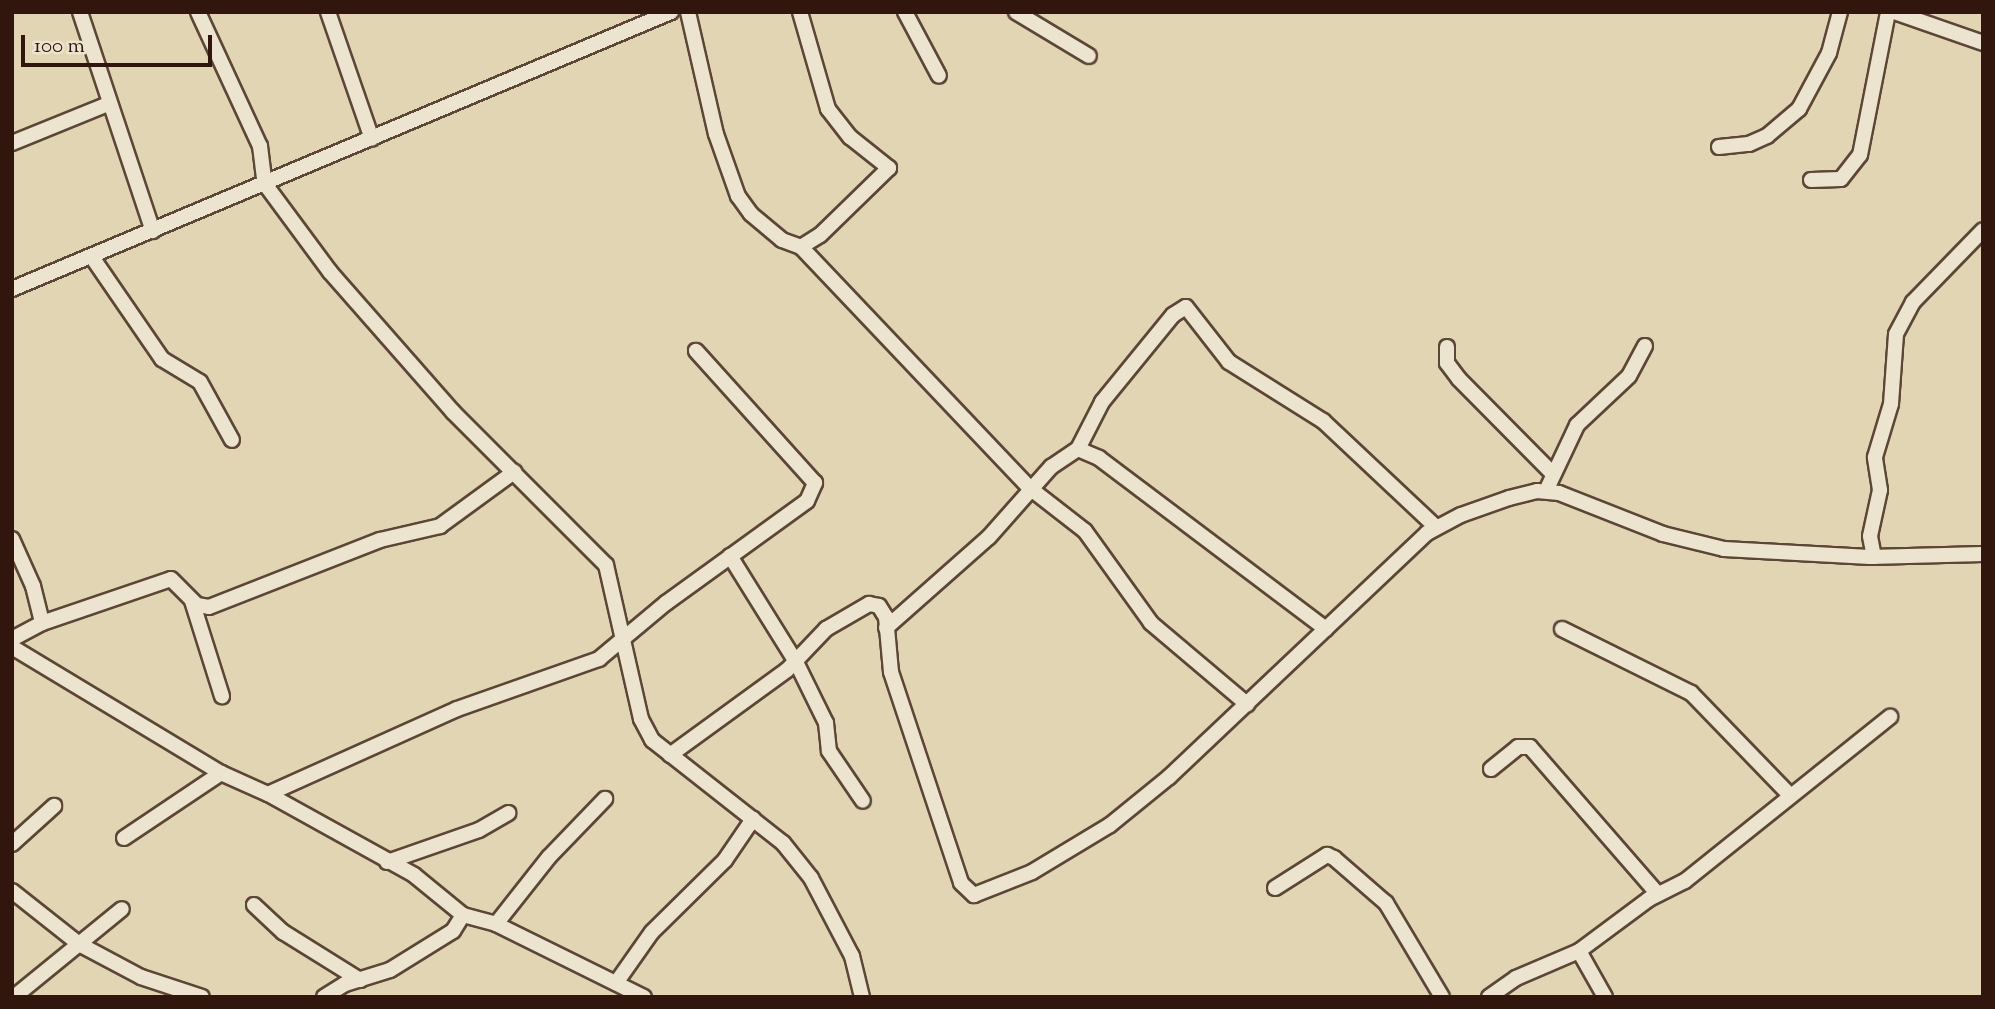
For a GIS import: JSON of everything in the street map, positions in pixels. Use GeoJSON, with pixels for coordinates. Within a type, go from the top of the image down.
{"type":"FeatureCollection","features":[{"type":"Feature","properties":{"kind":"street"},"geometry":{"type":"LineString","coordinates":[[80,12],[108,104],[153,232]]}},
{"type":"Feature","properties":{"kind":"street"},"geometry":{"type":"LineString","coordinates":[[198,12],[260,146],[265,184],[330,272],[453,412],[606,565],[641,719],[652,740],[783,843],[811,878],[852,956],[863,997]]}},
{"type":"Feature","properties":{"kind":"street"},"geometry":{"type":"LineString","coordinates":[[328,12],[372,139]]}},
{"type":"Feature","properties":{"kind":"street"},"geometry":{"type":"LineString","coordinates":[[12,289],[671,12]]}},
{"type":"Feature","properties":{"kind":"street"},"geometry":{"type":"LineString","coordinates":[[688,12],[716,134],[738,196],[770,231],[801,247],[1031,489],[1085,531],[1151,623],[1247,704]]}},
{"type":"Feature","properties":{"kind":"street"},"geometry":{"type":"LineString","coordinates":[[800,12],[828,109],[850,137],[889,169],[820,235],[801,247]]}},
{"type":"Feature","properties":{"kind":"street"},"geometry":{"type":"LineString","coordinates":[[905,12],[939,76]]}},
{"type":"Feature","properties":{"kind":"street"},"geometry":{"type":"LineString","coordinates":[[1016,12],[1089,56]]}},
{"type":"Feature","properties":{"kind":"street"},"geometry":{"type":"LineString","coordinates":[[1719,147],[1749,144],[1767,136],[1799,109],[1829,53],[1840,12]]}},
{"type":"Feature","properties":{"kind":"street"},"geometry":{"type":"LineString","coordinates":[[1811,180],[1841,179],[1860,155],[1888,12]]}},
{"type":"Feature","properties":{"kind":"street"},"geometry":{"type":"LineString","coordinates":[[1894,12],[1918,16],[1983,43]]}},
{"type":"Feature","properties":{"kind":"street"},"geometry":{"type":"LineString","coordinates":[[12,143],[108,104]]}},
{"type":"Feature","properties":{"kind":"street"},"geometry":{"type":"LineString","coordinates":[[1874,557],[1870,536],[1880,490],[1875,457],[1886,435],[1892,404],[1896,334],[1913,302],[1983,230]]}},
{"type":"Feature","properties":{"kind":"street"},"geometry":{"type":"LineString","coordinates":[[92,257],[162,359],[200,383],[232,440]]}},
{"type":"Feature","properties":{"kind":"street"},"geometry":{"type":"LineString","coordinates":[[886,628],[989,537],[1062,458],[1078,450],[1102,402],[1173,315],[1186,307],[1229,362],[1323,421],[1436,527]]}},
{"type":"Feature","properties":{"kind":"street"},"geometry":{"type":"LineString","coordinates":[[1546,491],[1577,425],[1629,376],[1645,345]]}},
{"type":"Feature","properties":{"kind":"street"},"geometry":{"type":"LineString","coordinates":[[1447,347],[1447,363],[1459,379],[1553,474]]}},
{"type":"Feature","properties":{"kind":"street"},"geometry":{"type":"LineString","coordinates":[[268,794],[457,709],[599,659],[730,556],[807,501],[815,483],[696,351]]}},
{"type":"Feature","properties":{"kind":"street"},"geometry":{"type":"LineString","coordinates":[[1078,450],[1100,458],[1326,629]]}},
{"type":"Feature","properties":{"kind":"street"},"geometry":{"type":"LineString","coordinates":[[192,601],[209,607],[380,540],[440,526],[514,472]]}},
{"type":"Feature","properties":{"kind":"street"},"geometry":{"type":"LineString","coordinates":[[670,755],[796,662],[826,629],[869,604],[882,608],[891,672],[961,883],[970,895],[1031,872],[1094,836],[1169,777],[1436,527],[1509,498],[1546,491],[1707,547],[1874,557],[1983,554]]}},
{"type":"Feature","properties":{"kind":"street"},"geometry":{"type":"LineString","coordinates":[[12,539],[33,586],[42,624]]}},
{"type":"Feature","properties":{"kind":"street"},"geometry":{"type":"LineString","coordinates":[[730,556],[796,662],[826,723],[830,751],[863,801]]}},
{"type":"Feature","properties":{"kind":"street"},"geometry":{"type":"LineString","coordinates":[[12,639],[42,624],[171,579],[192,601],[222,696]]}},
{"type":"Feature","properties":{"kind":"street"},"geometry":{"type":"LineString","coordinates":[[1562,629],[1690,693],[1789,794]]}},
{"type":"Feature","properties":{"kind":"street"},"geometry":{"type":"LineString","coordinates":[[12,647],[221,773],[268,794],[414,876],[463,915],[496,924],[644,997]]}},
{"type":"Feature","properties":{"kind":"street"},"geometry":{"type":"LineString","coordinates":[[599,659],[629,667]]}},
{"type":"Feature","properties":{"kind":"street"},"geometry":{"type":"LineString","coordinates":[[1489,997],[1516,978],[1579,951],[1658,894],[1685,881],[1789,794],[1890,717]]}},
{"type":"Feature","properties":{"kind":"street"},"geometry":{"type":"LineString","coordinates":[[1491,769],[1518,747],[1530,747],[1658,894]]}},
{"type":"Feature","properties":{"kind":"street"},"geometry":{"type":"LineString","coordinates":[[124,838],[221,773]]}},
{"type":"Feature","properties":{"kind":"street"},"geometry":{"type":"LineString","coordinates":[[496,924],[549,857],[565,845],[605,799]]}},
{"type":"Feature","properties":{"kind":"street"},"geometry":{"type":"LineString","coordinates":[[12,844],[54,806]]}},
{"type":"Feature","properties":{"kind":"street"},"geometry":{"type":"LineString","coordinates":[[387,862],[479,830],[508,813]]}},
{"type":"Feature","properties":{"kind":"street"},"geometry":{"type":"LineString","coordinates":[[616,983],[652,932],[725,860],[753,820]]}},
{"type":"Feature","properties":{"kind":"street"},"geometry":{"type":"LineString","coordinates":[[1275,888],[1327,855],[1334,858],[1386,903],[1442,997]]}},
{"type":"Feature","properties":{"kind":"street"},"geometry":{"type":"LineString","coordinates":[[12,891],[79,944],[141,977],[202,997]]}},
{"type":"Feature","properties":{"kind":"street"},"geometry":{"type":"LineString","coordinates":[[254,905],[283,932],[360,980]]}},
{"type":"Feature","properties":{"kind":"street"},"geometry":{"type":"LineString","coordinates":[[14,997],[122,909]]}},
{"type":"Feature","properties":{"kind":"street"},"geometry":{"type":"LineString","coordinates":[[324,997],[360,980],[390,970],[453,931],[463,915]]}},
{"type":"Feature","properties":{"kind":"street"},"geometry":{"type":"LineString","coordinates":[[1579,951],[1605,997]]}}]}
